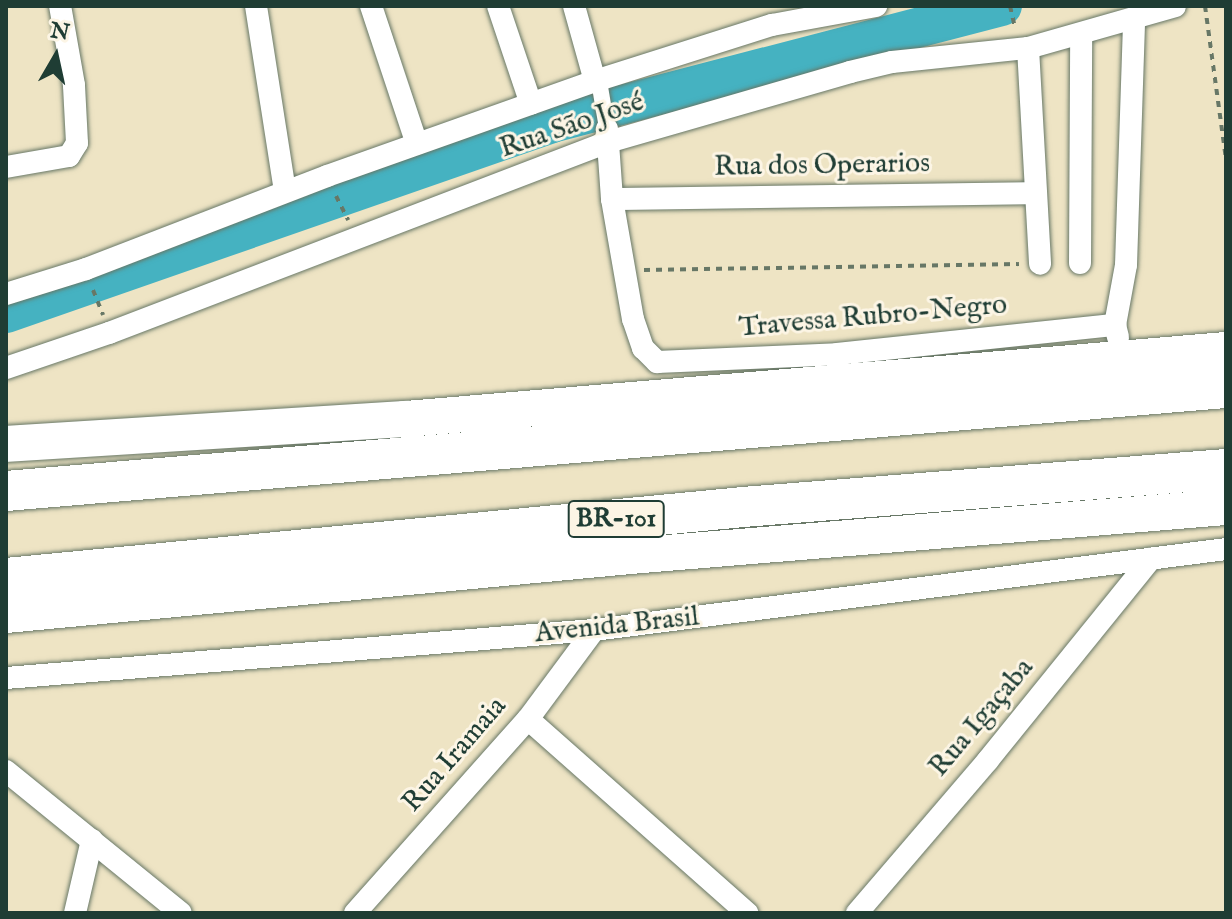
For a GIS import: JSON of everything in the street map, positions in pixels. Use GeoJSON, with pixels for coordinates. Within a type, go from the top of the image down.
{"type":"FeatureCollection","features":[{"type":"Feature","properties":{"kind":"highway"},"geometry":{"type":"LineString","coordinates":[[6,444],[406,419],[1119,342],[1226,350]]}},
{"type":"Feature","properties":{"kind":"highway"},"geometry":{"type":"LineString","coordinates":[[6,491],[1226,388]]}},
{"type":"Feature","properties":{"kind":"highway"},"geometry":{"type":"LineString","coordinates":[[6,470],[186,462],[285,468]]}},
{"type":"Feature","properties":{"kind":"highway","name":"BR-101"},"geometry":{"type":"LineString","coordinates":[[6,578],[711,510],[1226,469]]}},
{"type":"Feature","properties":{"kind":"highway"},"geometry":{"type":"LineString","coordinates":[[6,615],[630,556],[1226,507]]}},
{"type":"Feature","properties":{"kind":"street"},"geometry":{"type":"LineString","coordinates":[[6,167],[69,156],[77,143],[74,85],[60,6]]}},
{"type":"Feature","properties":{"kind":"street"},"geometry":{"type":"LineString","coordinates":[[256,6],[285,191]]}},
{"type":"Feature","properties":{"kind":"street"},"geometry":{"type":"LineString","coordinates":[[371,6],[417,144]]}},
{"type":"Feature","properties":{"kind":"street"},"geometry":{"type":"LineString","coordinates":[[498,6],[531,104]]}},
{"type":"Feature","properties":{"kind":"street","name":"Rua São José"},"geometry":{"type":"LineString","coordinates":[[6,294],[86,269],[285,191],[531,104],[772,25],[876,6]]}},
{"type":"Feature","properties":{"kind":"street","name":"Rua São José"},"geometry":{"type":"LineString","coordinates":[[6,368],[109,333],[607,135],[892,62],[1028,48],[1175,6]]}},
{"type":"Feature","properties":{"kind":"street"},"geometry":{"type":"LineString","coordinates":[[580,8],[607,135],[612,199],[623,270]]}},
{"type":"Feature","properties":{"kind":"street"},"geometry":{"type":"LineString","coordinates":[[1119,342],[1126,265],[1134,20]]}},
{"type":"Feature","properties":{"kind":"street"},"geometry":{"type":"LineString","coordinates":[[1080,263],[1081,34]]}},
{"type":"Feature","properties":{"kind":"street"},"geometry":{"type":"LineString","coordinates":[[1028,48],[1040,264]]}},
{"type":"Feature","properties":{"kind":"street","name":"Rua dos Operarios"},"geometry":{"type":"LineString","coordinates":[[612,199],[1034,193]]}},
{"type":"Feature","properties":{"kind":"street","name":"Travessa Rubro-Negro"},"geometry":{"type":"LineString","coordinates":[[623,270],[643,348],[657,362],[669,364],[1119,342]]}},
{"type":"Feature","properties":{"kind":"street","name":"Avenida Brasil"},"geometry":{"type":"LineString","coordinates":[[6,678],[594,630],[1226,549]]}},
{"type":"Feature","properties":{"kind":"street","name":"Rua Igaçaba"},"geometry":{"type":"LineString","coordinates":[[857,913],[988,760],[1151,559]]}},
{"type":"Feature","properties":{"kind":"street","name":"Rua Iramaia"},"geometry":{"type":"LineString","coordinates":[[355,913],[528,719],[594,630]]}},
{"type":"Feature","properties":{"kind":"street"},"geometry":{"type":"LineString","coordinates":[[528,719],[747,913]]}},
{"type":"Feature","properties":{"kind":"street"},"geometry":{"type":"LineString","coordinates":[[6,771],[181,913]]}},
{"type":"Feature","properties":{"kind":"street"},"geometry":{"type":"LineString","coordinates":[[75,913],[92,840]]}},
{"type":"Feature","properties":{"kind":"path"},"geometry":{"type":"LineString","coordinates":[[1205,6],[1226,159]]}},
{"type":"Feature","properties":{"kind":"path"},"geometry":{"type":"LineString","coordinates":[[332,186],[351,227]]}},
{"type":"Feature","properties":{"kind":"path"},"geometry":{"type":"LineString","coordinates":[[623,270],[1040,264]]}},
{"type":"Feature","properties":{"kind":"path"},"geometry":{"type":"LineString","coordinates":[[92,287],[107,329]]}},
{"type":"Feature","properties":{"kind":"waterway"},"geometry":{"type":"LineString","coordinates":[[6,313],[552,123],[1002,6]]}}]}
